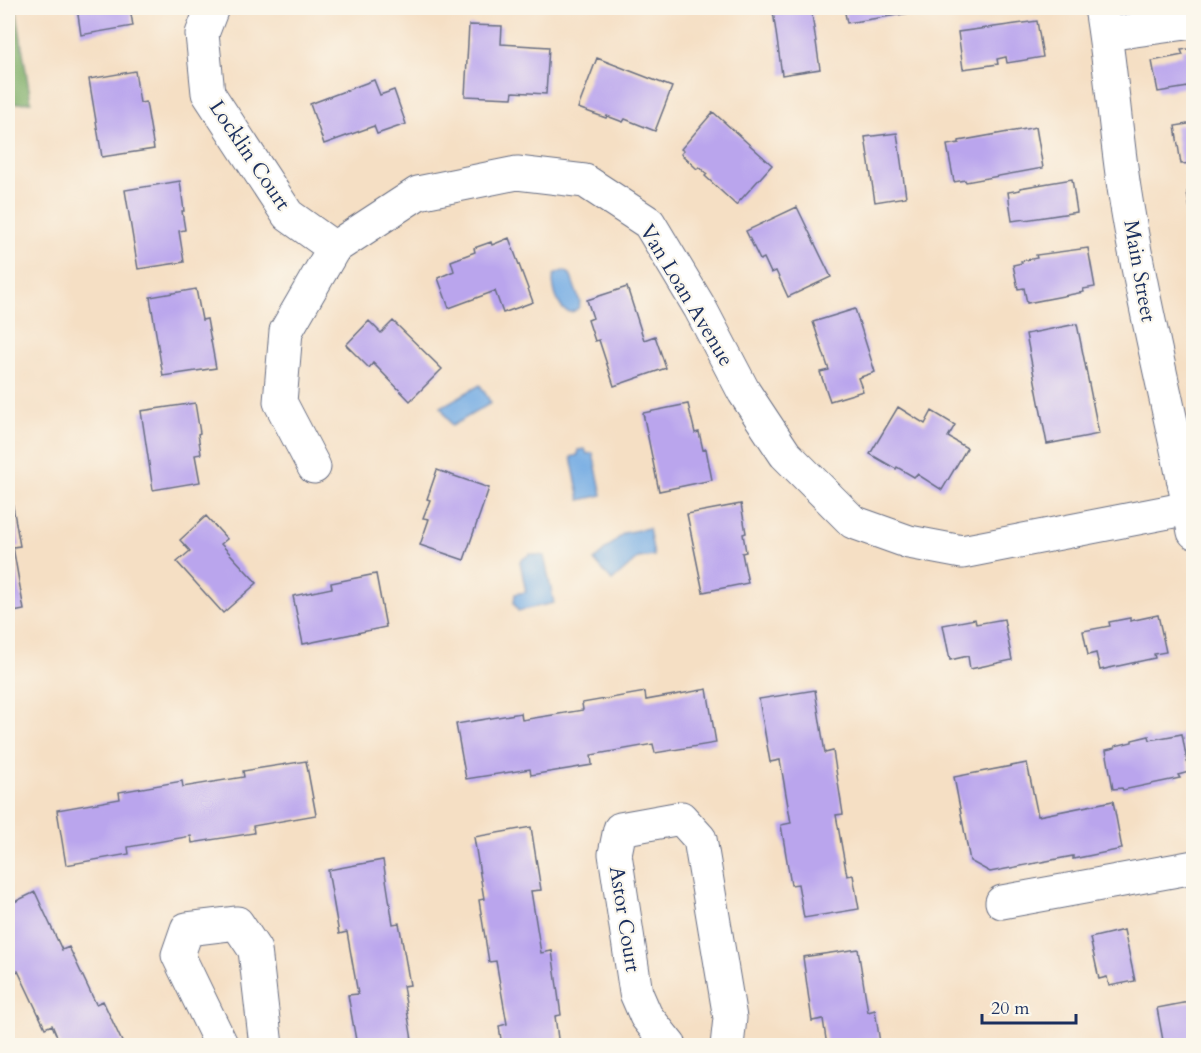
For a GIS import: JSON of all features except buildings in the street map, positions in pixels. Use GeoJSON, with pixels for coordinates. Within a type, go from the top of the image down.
{"type":"FeatureCollection","features":[{"type":"Feature","properties":{"kind":"street","name":"Locklin Court"},"geometry":{"type":"LineString","coordinates":[[212,8],[202,34],[208,93],[288,215],[334,248]]}},
{"type":"Feature","properties":{"kind":"street"},"geometry":{"type":"LineString","coordinates":[[1103,21],[1194,22]]}},
{"type":"Feature","properties":{"kind":"street","name":"Main Street"},"geometry":{"type":"LineString","coordinates":[[1103,21],[1126,199],[1152,341],[1192,515]]}},
{"type":"Feature","properties":{"kind":"street","name":"Van Loan Avenue"},"geometry":{"type":"LineString","coordinates":[[314,467],[280,402],[286,332],[334,248],[418,193],[517,173],[585,181],[650,223],[700,308],[744,392],[785,454],[853,522],[909,542],[962,552],[1192,515]]}},
{"type":"Feature","properties":{"kind":"street","name":"Astor Court"},"geometry":{"type":"LineString","coordinates":[[670,1046],[646,1016],[636,993],[615,854],[620,829],[681,818],[700,839],[730,1018],[727,1046]]}},
{"type":"Feature","properties":{"kind":"street"},"geometry":{"type":"LineString","coordinates":[[1002,902],[1194,867]]}},
{"type":"Feature","properties":{"kind":"street"},"geometry":{"type":"LineString","coordinates":[[222,1046],[178,956],[186,929],[237,923],[255,950],[266,1046]]}},
{"type":"Feature","properties":{"kind":"green space"},"geometry":{"type":"Polygon","coordinates":[[[8,8],[16,8],[31,102],[8,104],[8,8]]]}},
{"type":"Feature","properties":{"kind":"water"},"geometry":{"type":"Polygon","coordinates":[[[564,271],[570,274],[580,302],[579,307],[573,311],[562,308],[555,295],[554,275],[564,271]]]}},
{"type":"Feature","properties":{"kind":"water"},"geometry":{"type":"Polygon","coordinates":[[[480,385],[491,403],[452,426],[441,407],[480,385]]]}},
{"type":"Feature","properties":{"kind":"water"},"geometry":{"type":"Polygon","coordinates":[[[585,449],[587,454],[593,453],[602,495],[580,500],[571,457],[578,455],[578,450],[585,449]]]}},
{"type":"Feature","properties":{"kind":"water"},"geometry":{"type":"Polygon","coordinates":[[[649,528],[654,556],[638,558],[612,581],[594,560],[624,533],[649,528]]]}},
{"type":"Feature","properties":{"kind":"water"},"geometry":{"type":"Polygon","coordinates":[[[530,554],[544,556],[554,603],[518,611],[514,603],[515,594],[526,592],[520,561],[530,554]]]}}]}
